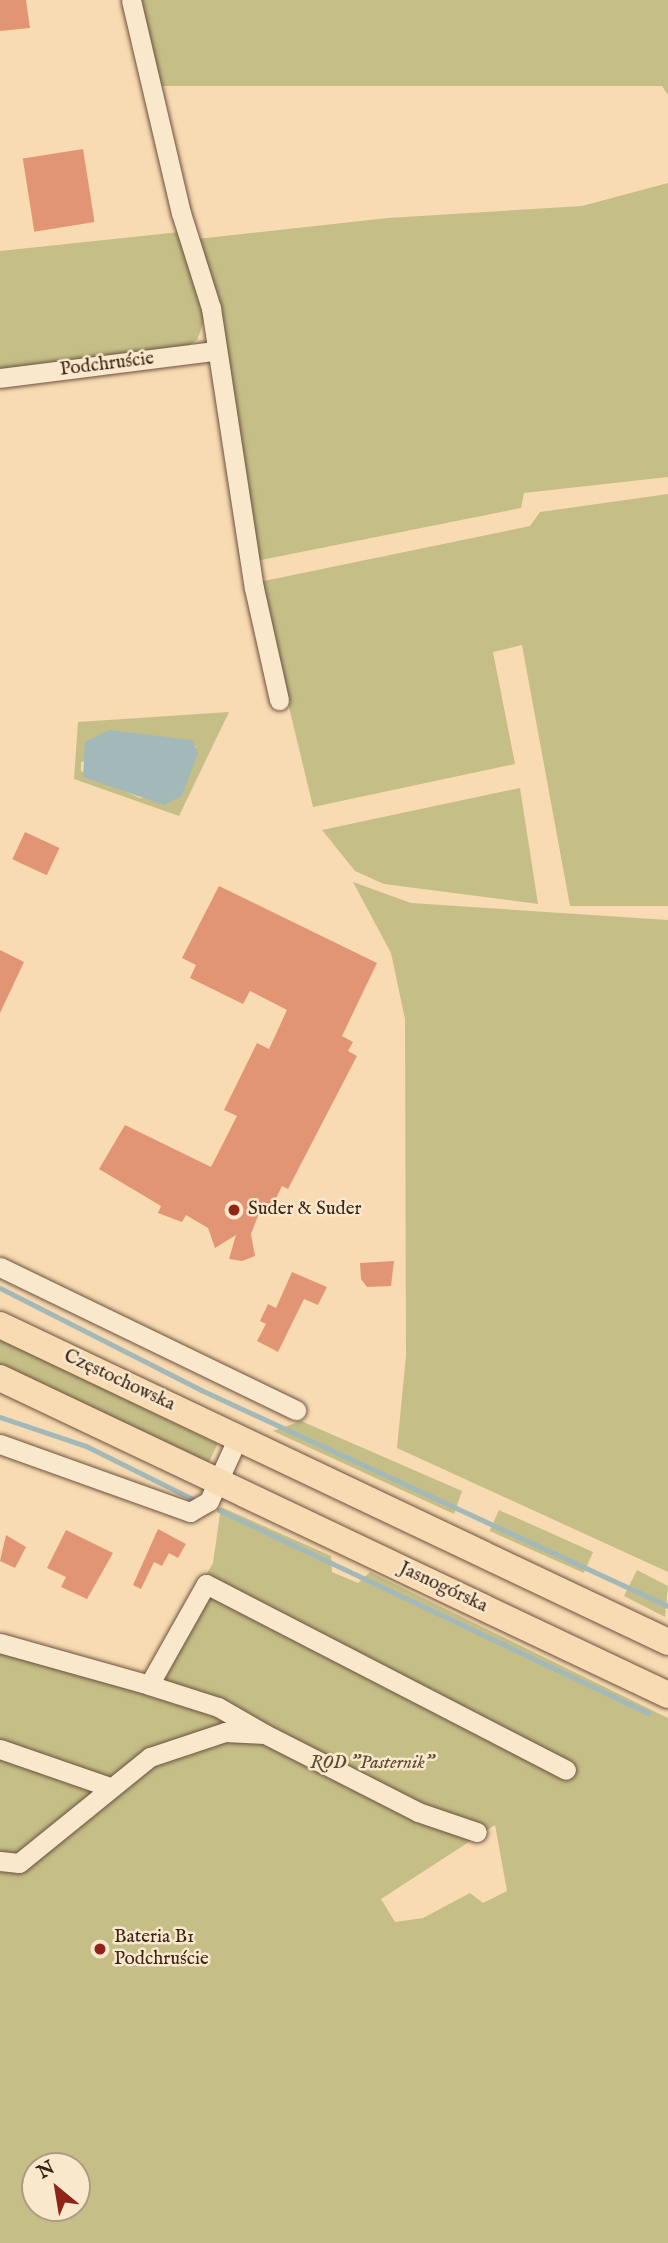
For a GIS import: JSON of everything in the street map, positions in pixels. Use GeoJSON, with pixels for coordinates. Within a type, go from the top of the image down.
{"type":"FeatureCollection","features":[{"type":"Feature","properties":{"kind":"main road","name":"Częstochowska"},"geometry":{"type":"LineString","coordinates":[[0,1325],[238,1437]]}},
{"type":"Feature","properties":{"kind":"main road"},"geometry":{"type":"LineString","coordinates":[[0,1378],[218,1482]]}},
{"type":"Feature","properties":{"kind":"main road"},"geometry":{"type":"LineString","coordinates":[[238,1437],[668,1642]]}},
{"type":"Feature","properties":{"kind":"main road","name":"Jasnogórska"},"geometry":{"type":"LineString","coordinates":[[218,1482],[668,1695]]}},
{"type":"Feature","properties":{"kind":"street"},"geometry":{"type":"LineString","coordinates":[[131,0],[181,213],[211,308],[215,351],[279,701]]}},
{"type":"Feature","properties":{"kind":"street","name":"Podchruście"},"geometry":{"type":"LineString","coordinates":[[0,378],[215,351]]}},
{"type":"Feature","properties":{"kind":"street"},"geometry":{"type":"LineString","coordinates":[[0,1267],[296,1410]]}},
{"type":"Feature","properties":{"kind":"street"},"geometry":{"type":"LineString","coordinates":[[0,1444],[190,1512],[209,1501],[238,1437]]}},
{"type":"Feature","properties":{"kind":"street"},"geometry":{"type":"LineString","coordinates":[[149,1685],[206,1584],[566,1770]]}},
{"type":"Feature","properties":{"kind":"street"},"geometry":{"type":"LineString","coordinates":[[0,1643],[218,1707],[407,1807],[477,1832]]}},
{"type":"Feature","properties":{"kind":"street"},"geometry":{"type":"LineString","coordinates":[[0,1861],[19,1863],[107,1786],[150,1757],[225,1732],[265,1734]]}},
{"type":"Feature","properties":{"kind":"street"},"geometry":{"type":"LineString","coordinates":[[0,1749],[107,1786]]}},
{"type":"Feature","properties":{"kind":"green space"},"geometry":{"type":"Polygon","coordinates":[[[138,0],[668,0],[668,95],[662,86],[157,86],[138,0]]]}},
{"type":"Feature","properties":{"kind":"green space"},"geometry":{"type":"Polygon","coordinates":[[[668,183],[668,477],[524,493],[521,508],[256,561],[197,239],[388,218],[582,206],[668,183]]]}},
{"type":"Feature","properties":{"kind":"green space"},"geometry":{"type":"Polygon","coordinates":[[[180,232],[205,319],[197,340],[176,354],[0,371],[0,251],[180,232]]]}},
{"type":"Feature","properties":{"kind":"green space"},"geometry":{"type":"Polygon","coordinates":[[[668,494],[668,906],[570,906],[522,645],[493,652],[515,764],[313,807],[259,582],[530,526],[540,512],[668,494]]]}},
{"type":"Feature","properties":{"kind":"green space"},"geometry":{"type":"Polygon","coordinates":[[[229,712],[179,816],[74,779],[78,722],[229,712]],[[196,746],[81,762],[81,771],[140,798],[182,796],[196,746]]]}},
{"type":"Feature","properties":{"kind":"green space"},"geometry":{"type":"Polygon","coordinates":[[[520,788],[538,904],[384,884],[355,871],[322,830],[520,788]]]}},
{"type":"Feature","properties":{"kind":"green space"},"geometry":{"type":"Polygon","coordinates":[[[353,882],[411,903],[668,920],[668,1572],[397,1448],[406,1356],[405,1019],[391,953],[353,882]]]}},
{"type":"Feature","properties":{"kind":"green space"},"geometry":{"type":"Polygon","coordinates":[[[0,1338],[218,1444],[205,1469],[0,1369],[0,1338]]]}},
{"type":"Feature","properties":{"kind":"green space"},"geometry":{"type":"Polygon","coordinates":[[[301,1421],[462,1491],[454,1514],[273,1431],[301,1421]]]}},
{"type":"Feature","properties":{"kind":"green space","name":"ROD \"Pasternik\""},"geometry":{"type":"Polygon","coordinates":[[[221,1507],[331,1556],[332,1572],[358,1583],[370,1572],[668,1718],[668,2243],[0,2243],[0,1634],[145,1677],[213,1563],[221,1507]],[[495,1825],[381,1899],[395,1922],[423,1918],[470,1893],[483,1903],[507,1891],[495,1825]]]}},
{"type":"Feature","properties":{"kind":"green space"},"geometry":{"type":"Polygon","coordinates":[[[499,1510],[593,1552],[584,1573],[490,1531],[499,1510]]]}},
{"type":"Feature","properties":{"kind":"green space"},"geometry":{"type":"Polygon","coordinates":[[[637,1570],[668,1586],[665,1617],[624,1596],[637,1570]]]}},
{"type":"Feature","properties":{"kind":"shaded area"},"geometry":{"type":"Polygon","coordinates":[[[109,730],[192,740],[198,753],[182,796],[164,805],[83,777],[85,742],[109,730]]]}},
{"type":"Feature","properties":{"kind":"building"},"geometry":{"type":"Polygon","coordinates":[[[0,0],[26,0],[30,28],[0,31],[0,0]]]}},
{"type":"Feature","properties":{"kind":"building"},"geometry":{"type":"Polygon","coordinates":[[[83,149],[95,222],[34,232],[23,159],[83,149]]]}},
{"type":"Feature","properties":{"kind":"building"},"geometry":{"type":"Polygon","coordinates":[[[25,832],[59,848],[47,875],[12,859],[25,832]]]}},
{"type":"Feature","properties":{"kind":"building"},"geometry":{"type":"Polygon","coordinates":[[[219,886],[377,963],[342,1036],[353,1042],[348,1051],[357,1056],[288,1189],[282,1186],[270,1211],[261,1208],[251,1234],[255,1256],[242,1261],[229,1259],[236,1235],[215,1248],[208,1228],[186,1215],[182,1222],[158,1213],[161,1206],[99,1169],[125,1125],[211,1167],[237,1116],[224,1110],[257,1043],[269,1049],[287,1010],[250,991],[243,1004],[190,978],[196,965],[182,958],[219,886]]]}},
{"type":"Feature","properties":{"kind":"building"},"geometry":{"type":"Polygon","coordinates":[[[0,950],[24,962],[0,1013],[0,950]]]}},
{"type":"Feature","properties":{"kind":"building"},"geometry":{"type":"Polygon","coordinates":[[[394,1261],[391,1286],[367,1287],[361,1279],[360,1263],[394,1261]]]}},
{"type":"Feature","properties":{"kind":"building"},"geometry":{"type":"Polygon","coordinates":[[[292,1272],[327,1287],[318,1305],[304,1299],[278,1352],[257,1341],[266,1324],[260,1321],[268,1304],[276,1308],[292,1272]]]}},
{"type":"Feature","properties":{"kind":"building"},"geometry":{"type":"Polygon","coordinates":[[[158,1529],[186,1544],[178,1558],[169,1553],[162,1566],[154,1562],[141,1589],[133,1585],[158,1529]]]}},
{"type":"Feature","properties":{"kind":"building"},"geometry":{"type":"Polygon","coordinates":[[[66,1530],[113,1553],[87,1599],[61,1587],[66,1577],[47,1568],[66,1530]]]}},
{"type":"Feature","properties":{"kind":"building"},"geometry":{"type":"Polygon","coordinates":[[[6,1535],[26,1547],[15,1568],[0,1561],[6,1535]]]}},
{"type":"Feature","properties":{"kind":"waterway"},"geometry":{"type":"LineString","coordinates":[[0,1288],[201,1390],[668,1606]]}},
{"type":"Feature","properties":{"kind":"waterway"},"geometry":{"type":"LineString","coordinates":[[0,1417],[86,1446],[193,1499]]}},
{"type":"Feature","properties":{"kind":"waterway"},"geometry":{"type":"LineString","coordinates":[[219,1510],[648,1713]]}},
{"type":"Feature","properties":{"kind":"place","name":"Suder & Suder"},"geometry":{"type":"Point","coordinates":[234,1210]}},
{"type":"Feature","properties":{"kind":"place","name":"Bateria B1 Podchruście"},"geometry":{"type":"Point","coordinates":[100,1949]}}]}
